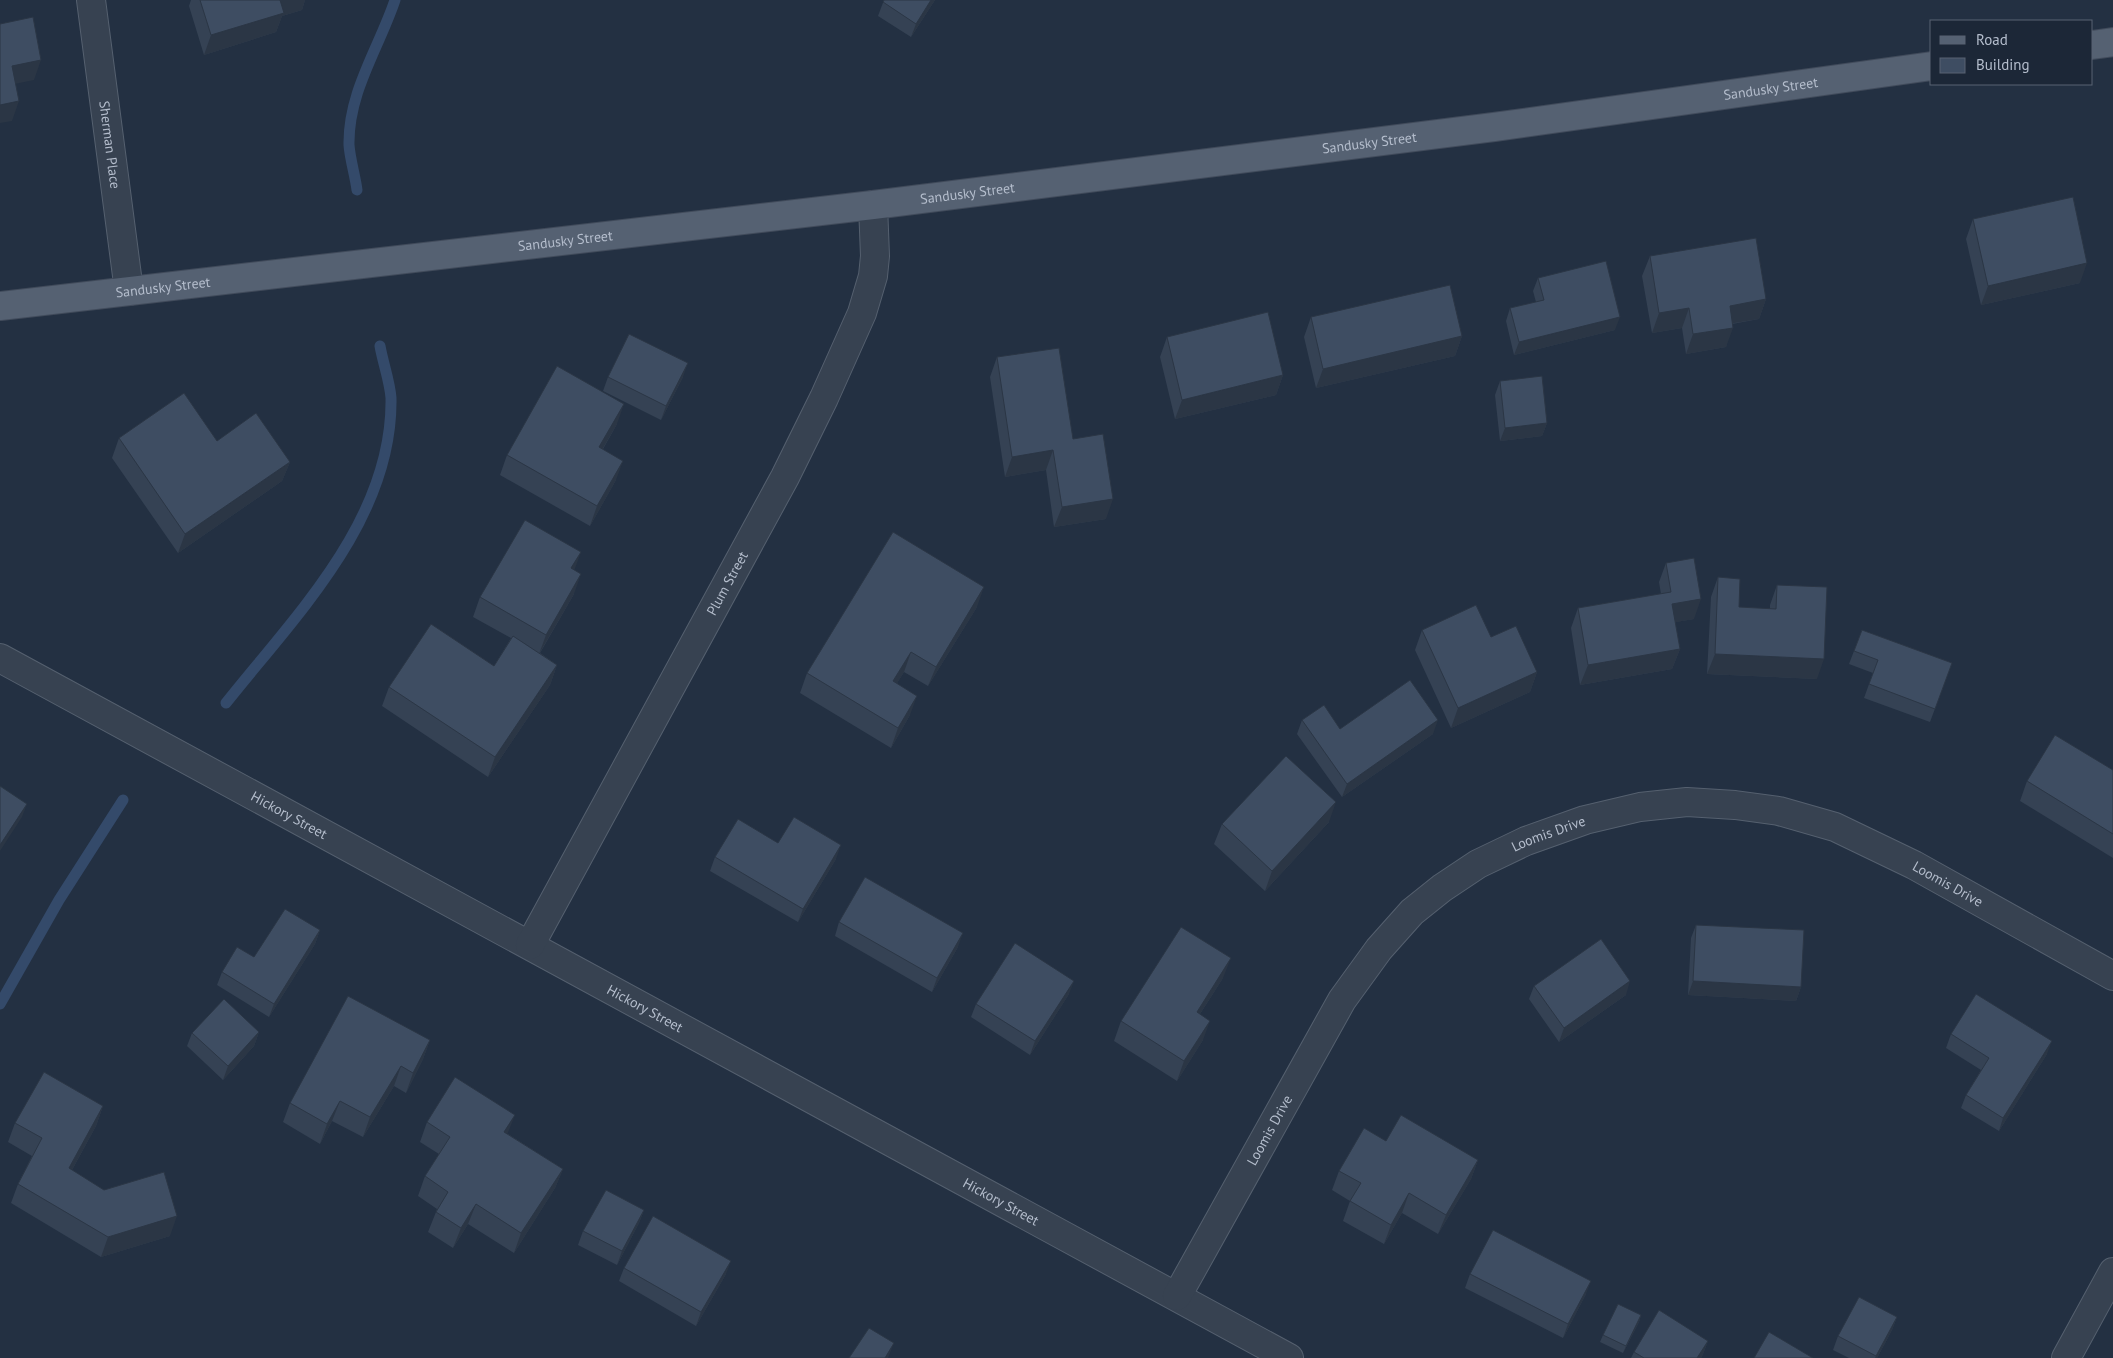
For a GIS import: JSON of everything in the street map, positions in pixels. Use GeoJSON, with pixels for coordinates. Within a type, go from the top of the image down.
{"type":"FeatureCollection","features":[{"type":"Feature","properties":{"kind":"main road"},"geometry":{"type":"LineString","coordinates":[[2093,45],[2113,42]]}},
{"type":"Feature","properties":{"kind":"main road","name":"Sandusky Street"},"geometry":{"type":"LineString","coordinates":[[0,306],[873,205],[1494,127],[1930,66]]}},
{"type":"Feature","properties":{"kind":"street","name":"Sherman Place"},"geometry":{"type":"LineString","coordinates":[[91,0],[129,291]]}},
{"type":"Feature","properties":{"kind":"street","name":"Plum Street"},"geometry":{"type":"LineString","coordinates":[[530,945],[785,477],[824,398],[862,313],[873,276],[875,256],[873,205]]}},
{"type":"Feature","properties":{"kind":"street","name":"Hickory Street"},"geometry":{"type":"LineString","coordinates":[[0,658],[1289,1358]]}},
{"type":"Feature","properties":{"kind":"street","name":"Loomis Drive"},"geometry":{"type":"LineString","coordinates":[[1177,1296],[1342,1000],[1379,949],[1412,912],[1442,888],[1478,864],[1526,841],[1584,820],[1640,807],[1688,802],[1735,805],[1779,811],[1835,827],[1914,865],[2113,976]]}},
{"type":"Feature","properties":{"kind":"street"},"geometry":{"type":"LineString","coordinates":[[2066,1358],[2113,1272]]}},
{"type":"Feature","properties":{"kind":"building"},"geometry":{"type":"Polygon","coordinates":[[[200,0],[280,0],[284,13],[211,35],[200,0]]]}},
{"type":"Feature","properties":{"kind":"building"},"geometry":{"type":"Polygon","coordinates":[[[884,0],[931,0],[916,24],[883,2],[884,0]]]}},
{"type":"Feature","properties":{"kind":"building"},"geometry":{"type":"Polygon","coordinates":[[[33,17],[41,60],[12,66],[19,101],[0,105],[0,24],[33,17]]]}},
{"type":"Feature","properties":{"kind":"building"},"geometry":{"type":"Polygon","coordinates":[[[2073,197],[2087,263],[1988,286],[1973,219],[2073,197]]]}},
{"type":"Feature","properties":{"kind":"building"},"geometry":{"type":"Polygon","coordinates":[[[1756,238],[1766,299],[1730,306],[1733,328],[1693,334],[1689,308],[1659,313],[1650,256],[1756,238]]]}},
{"type":"Feature","properties":{"kind":"building"},"geometry":{"type":"Polygon","coordinates":[[[1606,261],[1620,317],[1519,342],[1510,308],[1544,300],[1538,278],[1606,261]]]}},
{"type":"Feature","properties":{"kind":"building"},"geometry":{"type":"Polygon","coordinates":[[[1450,285],[1462,336],[1323,369],[1311,317],[1450,285]]]}},
{"type":"Feature","properties":{"kind":"building"},"geometry":{"type":"Polygon","coordinates":[[[1268,312],[1283,375],[1182,400],[1167,337],[1268,312]]]}},
{"type":"Feature","properties":{"kind":"building"},"geometry":{"type":"Polygon","coordinates":[[[629,334],[688,363],[666,406],[608,377],[629,334]]]}},
{"type":"Feature","properties":{"kind":"building"},"geometry":{"type":"Polygon","coordinates":[[[1059,348],[1073,439],[1103,434],[1113,499],[1062,507],[1053,450],[1012,457],[997,357],[1059,348]]]}},
{"type":"Feature","properties":{"kind":"building"},"geometry":{"type":"Polygon","coordinates":[[[557,366],[624,404],[599,447],[623,461],[597,506],[507,455],[557,366]]]}},
{"type":"Feature","properties":{"kind":"building"},"geometry":{"type":"Polygon","coordinates":[[[1542,376],[1547,423],[1505,428],[1500,381],[1542,376]]]}},
{"type":"Feature","properties":{"kind":"building"},"geometry":{"type":"Polygon","coordinates":[[[184,393],[217,441],[256,413],[290,462],[185,534],[119,438],[184,393]]]}},
{"type":"Feature","properties":{"kind":"building"},"geometry":{"type":"Polygon","coordinates":[[[525,520],[581,552],[571,568],[581,574],[546,635],[480,597],[525,520]]]}},
{"type":"Feature","properties":{"kind":"building"},"geometry":{"type":"Polygon","coordinates":[[[893,532],[984,587],[936,667],[911,652],[893,681],[917,696],[898,728],[807,673],[893,532]]]}},
{"type":"Feature","properties":{"kind":"building"},"geometry":{"type":"Polygon","coordinates":[[[1694,558],[1701,599],[1672,604],[1680,649],[1588,665],[1578,608],[1671,592],[1666,563],[1694,558]]]}},
{"type":"Feature","properties":{"kind":"building"},"geometry":{"type":"Polygon","coordinates":[[[1718,577],[1740,579],[1739,607],[1776,609],[1777,585],[1827,587],[1824,659],[1715,654],[1718,577]]]}},
{"type":"Feature","properties":{"kind":"building"},"geometry":{"type":"Polygon","coordinates":[[[1476,605],[1491,637],[1516,626],[1537,672],[1458,708],[1422,630],[1476,605]]]}},
{"type":"Feature","properties":{"kind":"building"},"geometry":{"type":"Polygon","coordinates":[[[431,624],[494,666],[513,636],[557,665],[495,757],[389,687],[431,624]]]}},
{"type":"Feature","properties":{"kind":"building"},"geometry":{"type":"Polygon","coordinates":[[[1862,630],[1952,663],[1935,709],[1869,684],[1878,660],[1854,651],[1862,630]]]}},
{"type":"Feature","properties":{"kind":"building"},"geometry":{"type":"Polygon","coordinates":[[[1410,680],[1438,720],[1347,784],[1302,720],[1324,705],[1340,729],[1410,680]]]}},
{"type":"Feature","properties":{"kind":"building"},"geometry":{"type":"Polygon","coordinates":[[[2055,735],[2113,770],[2113,834],[2027,781],[2055,735]]]}},
{"type":"Feature","properties":{"kind":"building"},"geometry":{"type":"Polygon","coordinates":[[[1286,756],[1336,802],[1272,871],[1222,824],[1286,756]]]}},
{"type":"Feature","properties":{"kind":"building"},"geometry":{"type":"Polygon","coordinates":[[[0,786],[27,804],[0,845],[0,786]]]}},
{"type":"Feature","properties":{"kind":"building"},"geometry":{"type":"Polygon","coordinates":[[[794,817],[841,845],[803,909],[715,857],[738,819],[778,843],[794,817]]]}},
{"type":"Feature","properties":{"kind":"building"},"geometry":{"type":"Polygon","coordinates":[[[865,877],[963,933],[937,978],[839,922],[865,877]]]}},
{"type":"Feature","properties":{"kind":"building"},"geometry":{"type":"Polygon","coordinates":[[[285,909],[320,930],[274,1004],[222,972],[237,947],[254,957],[285,909]]]}},
{"type":"Feature","properties":{"kind":"building"},"geometry":{"type":"Polygon","coordinates":[[[1696,925],[1804,930],[1801,987],[1693,981],[1696,925]]]}},
{"type":"Feature","properties":{"kind":"building"},"geometry":{"type":"Polygon","coordinates":[[[1181,927],[1231,958],[1197,1012],[1210,1021],[1184,1061],[1121,1021],[1181,927]]]}},
{"type":"Feature","properties":{"kind":"building"},"geometry":{"type":"Polygon","coordinates":[[[1601,939],[1630,981],[1564,1028],[1534,986],[1601,939]]]}},
{"type":"Feature","properties":{"kind":"building"},"geometry":{"type":"Polygon","coordinates":[[[1015,943],[1074,981],[1035,1041],[976,1004],[1015,943]]]}},
{"type":"Feature","properties":{"kind":"building"},"geometry":{"type":"Polygon","coordinates":[[[1976,994],[2052,1041],[2003,1118],[1966,1095],[1989,1058],[1951,1034],[1976,994]]]}},
{"type":"Feature","properties":{"kind":"building"},"geometry":{"type":"Polygon","coordinates":[[[348,996],[430,1040],[413,1073],[401,1066],[370,1117],[340,1101],[327,1124],[290,1103],[348,996]]]}},
{"type":"Feature","properties":{"kind":"building"},"geometry":{"type":"Polygon","coordinates":[[[224,999],[259,1032],[228,1066],[192,1033],[224,999]]]}},
{"type":"Feature","properties":{"kind":"building"},"geometry":{"type":"Polygon","coordinates":[[[44,1072],[103,1106],[69,1168],[104,1190],[164,1172],[177,1216],[108,1237],[18,1184],[42,1138],[15,1123],[44,1072]]]}},
{"type":"Feature","properties":{"kind":"building"},"geometry":{"type":"Polygon","coordinates":[[[455,1077],[515,1115],[504,1132],[563,1169],[521,1233],[476,1204],[461,1228],[436,1212],[448,1192],[425,1176],[450,1137],[427,1122],[455,1077]]]}},
{"type":"Feature","properties":{"kind":"building"},"geometry":{"type":"Polygon","coordinates":[[[1401,1115],[1478,1160],[1446,1215],[1409,1193],[1391,1225],[1350,1201],[1361,1183],[1339,1171],[1364,1128],[1386,1141],[1401,1115]]]}},
{"type":"Feature","properties":{"kind":"building"},"geometry":{"type":"Polygon","coordinates":[[[606,1190],[644,1210],[622,1251],[583,1231],[606,1190]]]}},
{"type":"Feature","properties":{"kind":"building"},"geometry":{"type":"Polygon","coordinates":[[[653,1216],[731,1261],[701,1312],[624,1268],[653,1216]]]}},
{"type":"Feature","properties":{"kind":"building"},"geometry":{"type":"Polygon","coordinates":[[[1493,1230],[1591,1281],[1568,1324],[1470,1274],[1493,1230]]]}},
{"type":"Feature","properties":{"kind":"building"},"geometry":{"type":"Polygon","coordinates":[[[1859,1297],[1897,1317],[1876,1356],[1838,1336],[1859,1297]]]}},
{"type":"Feature","properties":{"kind":"building"},"geometry":{"type":"Polygon","coordinates":[[[1618,1304],[1641,1315],[1626,1346],[1603,1335],[1618,1304]]]}},
{"type":"Feature","properties":{"kind":"building"},"geometry":{"type":"Polygon","coordinates":[[[1659,1310],[1708,1341],[1697,1358],[1644,1358],[1634,1352],[1659,1310]]]}},
{"type":"Feature","properties":{"kind":"building"},"geometry":{"type":"Polygon","coordinates":[[[869,1328],[894,1343],[885,1358],[849,1358],[869,1328]]]}},
{"type":"Feature","properties":{"kind":"building"},"geometry":{"type":"Polygon","coordinates":[[[1769,1332],[1813,1358],[1754,1358],[1769,1332]]]}},
{"type":"Feature","properties":{"kind":"waterway"},"geometry":{"type":"LineString","coordinates":[[357,190],[350,156],[350,126],[359,88],[395,0]]}},
{"type":"Feature","properties":{"kind":"waterway"},"geometry":{"type":"LineString","coordinates":[[226,703],[282,635],[336,563],[358,524],[376,484],[387,442],[391,398],[380,346]]}},
{"type":"Feature","properties":{"kind":"waterway"},"geometry":{"type":"LineString","coordinates":[[0,1004],[59,900],[123,800]]}}]}
